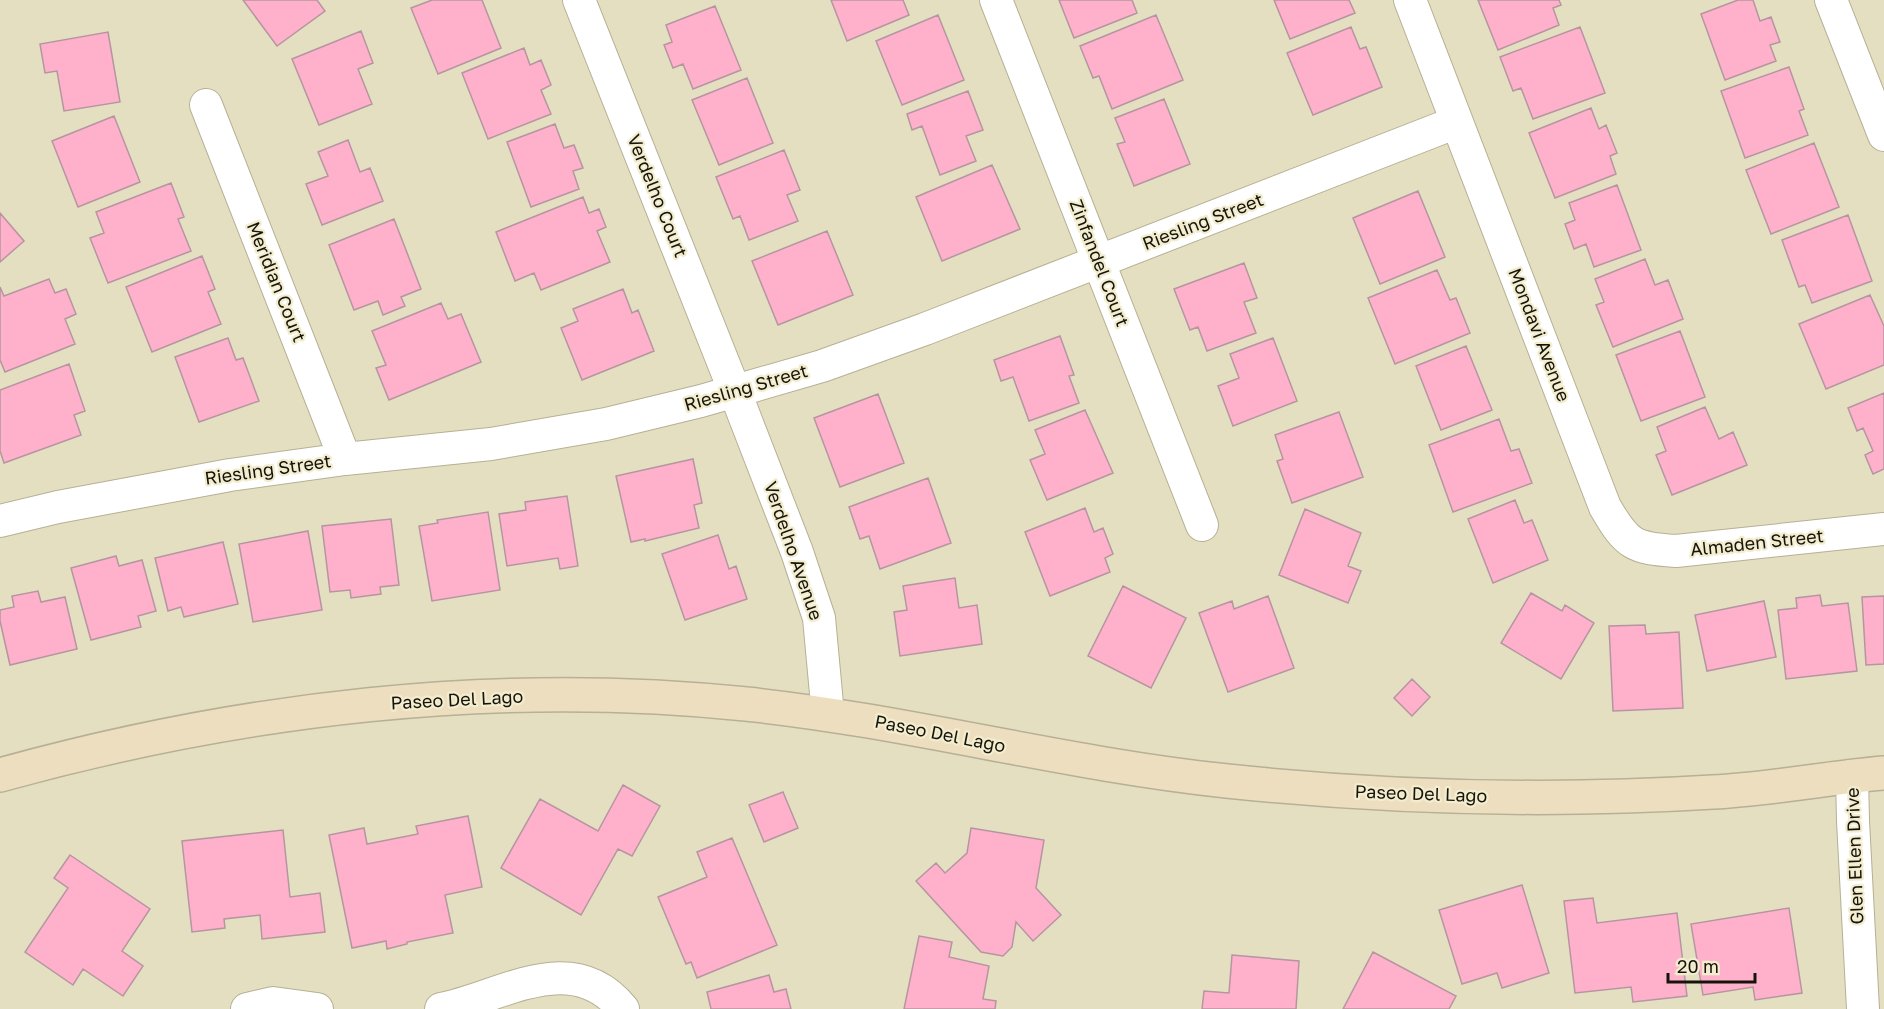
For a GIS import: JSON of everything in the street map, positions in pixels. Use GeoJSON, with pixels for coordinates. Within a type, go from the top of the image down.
{"type":"FeatureCollection","features":[{"type":"Feature","properties":{"kind":"street","name":"Verdelho Court"},"geometry":{"type":"LineString","coordinates":[[579,0],[735,392]]}},
{"type":"Feature","properties":{"kind":"street","name":"Zinfandel Court"},"geometry":{"type":"LineString","coordinates":[[996,0],[1202,525]]}},
{"type":"Feature","properties":{"kind":"street","name":"Mondavi Avenue"},"geometry":{"type":"LineString","coordinates":[[1410,0],[1605,507],[1630,542]]}},
{"type":"Feature","properties":{"kind":"street"},"geometry":{"type":"LineString","coordinates":[[1831,0],[1884,135]]}},
{"type":"Feature","properties":{"kind":"street","name":"Meridian Court"},"geometry":{"type":"LineString","coordinates":[[206,105],[345,459]]}},
{"type":"Feature","properties":{"kind":"street","name":"Riesling Street"},"geometry":{"type":"LineString","coordinates":[[0,521],[145,490],[230,475],[345,459],[491,444],[606,424],[735,392],[843,359],[1457,122]]}},
{"type":"Feature","properties":{"kind":"street","name":"Verdelho Avenue"},"geometry":{"type":"LineString","coordinates":[[735,392],[797,552],[819,618],[828,715]]}},
{"type":"Feature","properties":{"kind":"street","name":"Almaden Street"},"geometry":{"type":"LineString","coordinates":[[1630,542],[1652,549],[1676,551],[1884,529]]}},
{"type":"Feature","properties":{"kind":"street","name":"Paseo Del Lago"},"geometry":{"type":"LineString","coordinates":[[0,775],[90,751],[213,726],[321,710],[422,700],[494,696],[617,696],[748,704],[876,721],[1142,770],[1224,781],[1364,792],[1540,798],[1631,796],[1718,792],[1884,773]]}},
{"type":"Feature","properties":{"kind":"street","name":"Glen Ellen Drive"},"geometry":{"type":"LineString","coordinates":[[1852,776],[1852,821],[1863,1009]]}},
{"type":"Feature","properties":{"kind":"street"},"geometry":{"type":"LineString","coordinates":[[441,1009],[540,979],[569,978],[594,985],[615,998],[623,1009]]}},
{"type":"Feature","properties":{"kind":"street"},"geometry":{"type":"LineString","coordinates":[[247,1009],[273,1003],[317,1009]]}},
{"type":"Feature","properties":{"kind":"building"},"geometry":{"type":"Polygon","coordinates":[[[243,0],[317,0],[325,11],[277,46],[243,0]]]}},
{"type":"Feature","properties":{"kind":"building"},"geometry":{"type":"Polygon","coordinates":[[[432,0],[482,0],[501,48],[438,74],[411,8],[432,0]]]}},
{"type":"Feature","properties":{"kind":"building"},"geometry":{"type":"Polygon","coordinates":[[[831,0],[903,0],[909,15],[847,41],[831,0]]]}},
{"type":"Feature","properties":{"kind":"building"},"geometry":{"type":"Polygon","coordinates":[[[1059,0],[1132,0],[1137,13],[1074,38],[1059,0]]]}},
{"type":"Feature","properties":{"kind":"building"},"geometry":{"type":"Polygon","coordinates":[[[1274,0],[1349,0],[1355,13],[1290,39],[1274,0]]]}},
{"type":"Feature","properties":{"kind":"building"},"geometry":{"type":"Polygon","coordinates":[[[1478,0],[1559,0],[1561,5],[1553,8],[1559,25],[1498,50],[1478,0]]]}},
{"type":"Feature","properties":{"kind":"building"},"geometry":{"type":"Polygon","coordinates":[[[1738,0],[1753,0],[1760,21],[1771,17],[1780,42],[1770,45],[1776,61],[1725,80],[1701,14],[1738,0]]]}},
{"type":"Feature","properties":{"kind":"building"},"geometry":{"type":"Polygon","coordinates":[[[715,6],[741,70],[693,89],[683,64],[673,68],[664,45],[672,42],[666,25],[715,6]]]}},
{"type":"Feature","properties":{"kind":"building"},"geometry":{"type":"Polygon","coordinates":[[[938,15],[964,80],[902,105],[876,41],[938,15]]]}},
{"type":"Feature","properties":{"kind":"building"},"geometry":{"type":"Polygon","coordinates":[[[1156,15],[1183,80],[1112,109],[1099,76],[1093,78],[1080,46],[1156,15]]]}},
{"type":"Feature","properties":{"kind":"building"},"geometry":{"type":"Polygon","coordinates":[[[1351,27],[1360,49],[1366,47],[1382,87],[1313,115],[1287,53],[1351,27]]]}},
{"type":"Feature","properties":{"kind":"building"},"geometry":{"type":"Polygon","coordinates":[[[1580,27],[1605,93],[1533,119],[1521,88],[1513,91],[1500,57],[1580,27]]]}},
{"type":"Feature","properties":{"kind":"building"},"geometry":{"type":"Polygon","coordinates":[[[361,31],[373,63],[358,69],[372,104],[319,125],[292,59],[361,31]]]}},
{"type":"Feature","properties":{"kind":"building"},"geometry":{"type":"Polygon","coordinates":[[[108,32],[120,102],[64,111],[57,71],[45,73],[40,44],[108,32]]]}},
{"type":"Feature","properties":{"kind":"building"},"geometry":{"type":"Polygon","coordinates":[[[524,48],[530,65],[541,60],[551,85],[541,90],[551,114],[488,139],[462,73],[524,48]]]}},
{"type":"Feature","properties":{"kind":"building"},"geometry":{"type":"Polygon","coordinates":[[[1789,67],[1804,109],[1799,111],[1808,135],[1745,158],[1721,91],[1789,67]]]}},
{"type":"Feature","properties":{"kind":"building"},"geometry":{"type":"Polygon","coordinates":[[[747,78],[773,143],[719,165],[692,100],[747,78]]]}},
{"type":"Feature","properties":{"kind":"building"},"geometry":{"type":"Polygon","coordinates":[[[968,91],[983,130],[966,136],[976,161],[940,175],[922,126],[912,130],[907,114],[968,91]]]}},
{"type":"Feature","properties":{"kind":"building"},"geometry":{"type":"Polygon","coordinates":[[[1164,99],[1190,164],[1134,186],[1117,144],[1125,142],[1115,118],[1164,99]]]}},
{"type":"Feature","properties":{"kind":"building"},"geometry":{"type":"Polygon","coordinates":[[[1591,108],[1599,129],[1606,125],[1617,153],[1610,156],[1616,174],[1555,198],[1529,133],[1591,108]]]}},
{"type":"Feature","properties":{"kind":"building"},"geometry":{"type":"Polygon","coordinates":[[[114,116],[140,182],[78,207],[52,141],[114,116]]]}},
{"type":"Feature","properties":{"kind":"building"},"geometry":{"type":"Polygon","coordinates":[[[555,124],[564,148],[574,145],[583,168],[573,171],[579,189],[531,207],[507,142],[555,124]]]}},
{"type":"Feature","properties":{"kind":"building"},"geometry":{"type":"Polygon","coordinates":[[[348,140],[360,172],[370,168],[383,201],[322,225],[306,184],[328,176],[318,152],[348,140]]]}},
{"type":"Feature","properties":{"kind":"building"},"geometry":{"type":"Polygon","coordinates":[[[1814,143],[1839,207],[1771,234],[1746,170],[1814,143]]]}},
{"type":"Feature","properties":{"kind":"building"},"geometry":{"type":"Polygon","coordinates":[[[784,150],[800,190],[787,195],[798,221],[749,240],[740,216],[733,219],[716,177],[784,150]]]}},
{"type":"Feature","properties":{"kind":"building"},"geometry":{"type":"Polygon","coordinates":[[[992,165],[1020,229],[942,261],[916,197],[992,165]]]}},
{"type":"Feature","properties":{"kind":"building"},"geometry":{"type":"Polygon","coordinates":[[[171,183],[184,217],[178,219],[191,251],[108,283],[90,238],[104,233],[96,212],[171,183]]]}},
{"type":"Feature","properties":{"kind":"building"},"geometry":{"type":"Polygon","coordinates":[[[1617,185],[1641,250],[1594,267],[1586,244],[1574,249],[1565,224],[1575,220],[1569,203],[1617,185]]]}},
{"type":"Feature","properties":{"kind":"building"},"geometry":{"type":"Polygon","coordinates":[[[1418,191],[1445,257],[1380,284],[1353,218],[1418,191]]]}},
{"type":"Feature","properties":{"kind":"building"},"geometry":{"type":"Polygon","coordinates":[[[583,197],[589,213],[599,209],[606,227],[597,231],[610,262],[541,290],[534,273],[515,281],[496,232],[583,197]]]}},
{"type":"Feature","properties":{"kind":"building"},"geometry":{"type":"Polygon","coordinates":[[[0,213],[24,241],[0,262],[0,213]]]}},
{"type":"Feature","properties":{"kind":"building"},"geometry":{"type":"Polygon","coordinates":[[[1848,215],[1872,281],[1812,303],[1805,285],[1799,287],[1782,240],[1848,215]]]}},
{"type":"Feature","properties":{"kind":"building"},"geometry":{"type":"Polygon","coordinates":[[[394,219],[421,289],[401,297],[405,306],[383,315],[378,301],[354,310],[329,245],[394,219]]]}},
{"type":"Feature","properties":{"kind":"building"},"geometry":{"type":"Polygon","coordinates":[[[827,231],[853,295],[778,325],[752,261],[827,231]]]}},
{"type":"Feature","properties":{"kind":"building"},"geometry":{"type":"Polygon","coordinates":[[[202,256],[215,289],[208,292],[221,324],[152,352],[126,287],[202,256]]]}},
{"type":"Feature","properties":{"kind":"building"},"geometry":{"type":"Polygon","coordinates":[[[1645,259],[1655,285],[1668,280],[1683,319],[1613,347],[1596,305],[1604,302],[1595,279],[1645,259]]]}},
{"type":"Feature","properties":{"kind":"building"},"geometry":{"type":"Polygon","coordinates":[[[1244,263],[1257,298],[1244,302],[1256,333],[1207,351],[1198,327],[1190,330],[1174,289],[1244,263]]]}},
{"type":"Feature","properties":{"kind":"building"},"geometry":{"type":"Polygon","coordinates":[[[1437,270],[1450,300],[1456,298],[1470,333],[1395,364],[1368,298],[1437,270]]]}},
{"type":"Feature","properties":{"kind":"building"},"geometry":{"type":"Polygon","coordinates":[[[49,279],[55,293],[66,289],[76,314],[65,319],[75,344],[5,372],[0,360],[0,287],[4,296],[49,279]]]}},
{"type":"Feature","properties":{"kind":"building"},"geometry":{"type":"Polygon","coordinates":[[[623,289],[632,313],[638,310],[654,351],[582,380],[561,328],[578,321],[573,309],[623,289]]]}},
{"type":"Feature","properties":{"kind":"building"},"geometry":{"type":"Polygon","coordinates":[[[1870,295],[1884,326],[1884,365],[1826,389],[1799,324],[1870,295]]]}},
{"type":"Feature","properties":{"kind":"building"},"geometry":{"type":"Polygon","coordinates":[[[441,303],[448,319],[461,314],[481,362],[389,400],[376,368],[386,365],[372,331],[441,303]]]}},
{"type":"Feature","properties":{"kind":"building"},"geometry":{"type":"Polygon","coordinates":[[[1680,331],[1705,397],[1641,421],[1616,355],[1680,331]]]}},
{"type":"Feature","properties":{"kind":"building"},"geometry":{"type":"Polygon","coordinates":[[[1060,336],[1074,375],[1069,376],[1079,403],[1029,421],[1013,377],[1001,381],[994,360],[1060,336]]]}},
{"type":"Feature","properties":{"kind":"building"},"geometry":{"type":"Polygon","coordinates":[[[228,338],[236,360],[243,358],[259,401],[199,422],[175,357],[228,338]]]}},
{"type":"Feature","properties":{"kind":"building"},"geometry":{"type":"Polygon","coordinates":[[[1273,338],[1297,401],[1233,426],[1218,386],[1239,378],[1230,354],[1273,338]]]}},
{"type":"Feature","properties":{"kind":"building"},"geometry":{"type":"Polygon","coordinates":[[[1466,346],[1492,410],[1441,430],[1416,366],[1466,346]]]}},
{"type":"Feature","properties":{"kind":"building"},"geometry":{"type":"Polygon","coordinates":[[[69,364],[85,411],[74,415],[81,435],[4,463],[0,451],[0,390],[69,364]]]}},
{"type":"Feature","properties":{"kind":"building"},"geometry":{"type":"Polygon","coordinates":[[[1884,393],[1884,469],[1873,474],[1865,455],[1873,451],[1863,428],[1857,431],[1848,408],[1884,393]]]}},
{"type":"Feature","properties":{"kind":"building"},"geometry":{"type":"Polygon","coordinates":[[[878,394],[904,463],[840,487],[814,418],[878,394]]]}},
{"type":"Feature","properties":{"kind":"building"},"geometry":{"type":"Polygon","coordinates":[[[1705,407],[1719,439],[1733,432],[1747,465],[1672,495],[1656,455],[1666,451],[1657,427],[1705,407]]]}},
{"type":"Feature","properties":{"kind":"building"},"geometry":{"type":"Polygon","coordinates":[[[1085,410],[1113,473],[1047,500],[1030,460],[1045,454],[1035,430],[1085,410]]]}},
{"type":"Feature","properties":{"kind":"building"},"geometry":{"type":"Polygon","coordinates":[[[1339,412],[1363,477],[1292,503],[1277,461],[1283,459],[1275,435],[1339,412]]]}},
{"type":"Feature","properties":{"kind":"building"},"geometry":{"type":"Polygon","coordinates":[[[1499,419],[1511,451],[1519,449],[1532,483],[1453,512],[1429,445],[1499,419]]]}},
{"type":"Feature","properties":{"kind":"building"},"geometry":{"type":"Polygon","coordinates":[[[693,459],[702,503],[694,505],[699,528],[645,541],[645,539],[631,542],[616,476],[693,459]]]}},
{"type":"Feature","properties":{"kind":"building"},"geometry":{"type":"Polygon","coordinates":[[[928,478],[951,543],[880,569],[869,536],[860,539],[849,507],[928,478]]]}},
{"type":"Feature","properties":{"kind":"building"},"geometry":{"type":"Polygon","coordinates":[[[567,496],[578,566],[560,569],[558,558],[507,566],[499,514],[526,510],[525,502],[567,496]]]}},
{"type":"Feature","properties":{"kind":"building"},"geometry":{"type":"Polygon","coordinates":[[[1515,500],[1524,523],[1532,520],[1548,560],[1493,583],[1468,519],[1515,500]]]}},
{"type":"Feature","properties":{"kind":"building"},"geometry":{"type":"Polygon","coordinates":[[[1085,508],[1094,532],[1103,528],[1113,554],[1105,558],[1110,572],[1050,596],[1025,532],[1085,508]]]}},
{"type":"Feature","properties":{"kind":"building"},"geometry":{"type":"Polygon","coordinates":[[[1305,509],[1361,533],[1348,566],[1361,571],[1348,603],[1279,575],[1305,509]]]}},
{"type":"Feature","properties":{"kind":"building"},"geometry":{"type":"Polygon","coordinates":[[[488,512],[500,590],[432,601],[419,526],[438,523],[437,520],[488,512]]]}},
{"type":"Feature","properties":{"kind":"building"},"geometry":{"type":"Polygon","coordinates":[[[391,519],[399,585],[380,587],[381,594],[351,598],[350,590],[330,592],[322,526],[391,519]]]}},
{"type":"Feature","properties":{"kind":"building"},"geometry":{"type":"Polygon","coordinates":[[[308,531],[322,610],[253,622],[239,544],[308,531]]]}},
{"type":"Feature","properties":{"kind":"building"},"geometry":{"type":"Polygon","coordinates":[[[718,535],[729,569],[736,566],[747,599],[685,620],[662,554],[718,535]]]}},
{"type":"Feature","properties":{"kind":"building"},"geometry":{"type":"Polygon","coordinates":[[[223,542],[238,604],[184,617],[181,607],[168,611],[155,558],[223,542]]]}},
{"type":"Feature","properties":{"kind":"building"},"geometry":{"type":"Polygon","coordinates":[[[116,556],[119,566],[142,560],[156,611],[138,616],[141,627],[91,640],[71,568],[116,556]]]}},
{"type":"Feature","properties":{"kind":"building"},"geometry":{"type":"Polygon","coordinates":[[[955,578],[959,608],[977,605],[982,644],[900,656],[894,612],[907,610],[903,586],[955,578]]]}},
{"type":"Feature","properties":{"kind":"building"},"geometry":{"type":"Polygon","coordinates":[[[1123,586],[1186,618],[1151,688],[1088,656],[1123,586]]]}},
{"type":"Feature","properties":{"kind":"building"},"geometry":{"type":"Polygon","coordinates":[[[38,591],[41,602],[65,597],[77,649],[10,665],[0,621],[0,610],[14,607],[12,596],[38,591]]]}},
{"type":"Feature","properties":{"kind":"building"},"geometry":{"type":"Polygon","coordinates":[[[1531,593],[1562,611],[1565,605],[1594,623],[1561,679],[1501,643],[1531,593]]]}},
{"type":"Feature","properties":{"kind":"building"},"geometry":{"type":"Polygon","coordinates":[[[1820,595],[1822,606],[1848,603],[1857,671],[1786,679],[1778,610],[1797,608],[1796,598],[1820,595]]]}},
{"type":"Feature","properties":{"kind":"building"},"geometry":{"type":"Polygon","coordinates":[[[1268,596],[1294,668],[1228,692],[1199,613],[1232,601],[1234,609],[1268,596]]]}},
{"type":"Feature","properties":{"kind":"building"},"geometry":{"type":"Polygon","coordinates":[[[1884,596],[1884,664],[1866,665],[1862,597],[1884,596]]]}},
{"type":"Feature","properties":{"kind":"building"},"geometry":{"type":"Polygon","coordinates":[[[1764,601],[1776,657],[1707,671],[1695,615],[1764,601]]]}},
{"type":"Feature","properties":{"kind":"building"},"geometry":{"type":"Polygon","coordinates":[[[1645,625],[1646,634],[1679,632],[1683,708],[1613,711],[1609,626],[1645,625]]]}},
{"type":"Feature","properties":{"kind":"building"},"geometry":{"type":"Polygon","coordinates":[[[1412,679],[1430,697],[1412,716],[1394,698],[1412,679]]]}},
{"type":"Feature","properties":{"kind":"building"},"geometry":{"type":"Polygon","coordinates":[[[623,785],[660,806],[632,856],[618,849],[581,915],[501,868],[540,799],[598,831],[623,785]]]}},
{"type":"Feature","properties":{"kind":"building"},"geometry":{"type":"Polygon","coordinates":[[[783,792],[798,828],[764,842],[749,805],[783,792]]]}},
{"type":"Feature","properties":{"kind":"building"},"geometry":{"type":"Polygon","coordinates":[[[468,816],[482,887],[445,895],[453,933],[407,942],[407,944],[387,949],[386,941],[352,948],[329,835],[364,828],[367,844],[418,834],[416,826],[468,816]]]}},
{"type":"Feature","properties":{"kind":"building"},"geometry":{"type":"Polygon","coordinates":[[[971,828],[1044,840],[1036,888],[1061,915],[1033,941],[1016,922],[1012,947],[1003,956],[981,952],[916,881],[936,863],[945,873],[967,853],[971,828]]]}},
{"type":"Feature","properties":{"kind":"building"},"geometry":{"type":"Polygon","coordinates":[[[283,830],[290,897],[320,893],[325,932],[262,939],[260,915],[224,919],[225,928],[192,932],[182,841],[283,830]]]}},
{"type":"Feature","properties":{"kind":"building"},"geometry":{"type":"Polygon","coordinates":[[[732,838],[777,945],[697,978],[691,962],[686,964],[658,897],[707,877],[697,852],[732,838]]]}},
{"type":"Feature","properties":{"kind":"building"},"geometry":{"type":"Polygon","coordinates":[[[70,855],[150,909],[122,951],[143,966],[123,996],[83,969],[73,985],[25,952],[68,888],[54,878],[70,855]]]}},
{"type":"Feature","properties":{"kind":"building"},"geometry":{"type":"Polygon","coordinates":[[[1522,885],[1549,973],[1502,988],[1497,973],[1462,984],[1439,910],[1522,885]]]}},
{"type":"Feature","properties":{"kind":"building"},"geometry":{"type":"Polygon","coordinates":[[[1593,898],[1597,923],[1677,913],[1687,996],[1633,1002],[1631,987],[1575,993],[1564,901],[1593,898]]]}},
{"type":"Feature","properties":{"kind":"building"},"geometry":{"type":"Polygon","coordinates":[[[1789,908],[1802,993],[1755,1000],[1753,987],[1703,995],[1691,924],[1789,908]]]}},
{"type":"Feature","properties":{"kind":"building"},"geometry":{"type":"Polygon","coordinates":[[[919,936],[952,942],[949,957],[989,966],[983,999],[996,1001],[995,1009],[904,1009],[919,936]]]}},
{"type":"Feature","properties":{"kind":"building"},"geometry":{"type":"Polygon","coordinates":[[[1373,952],[1456,996],[1449,1009],[1343,1009],[1373,952]]]}},
{"type":"Feature","properties":{"kind":"building"},"geometry":{"type":"Polygon","coordinates":[[[1232,955],[1299,961],[1296,1009],[1202,1009],[1204,991],[1229,993],[1232,955]]]}},
{"type":"Feature","properties":{"kind":"building"},"geometry":{"type":"Polygon","coordinates":[[[769,975],[774,992],[786,989],[791,1009],[711,1009],[707,992],[769,975]]]}}]}
